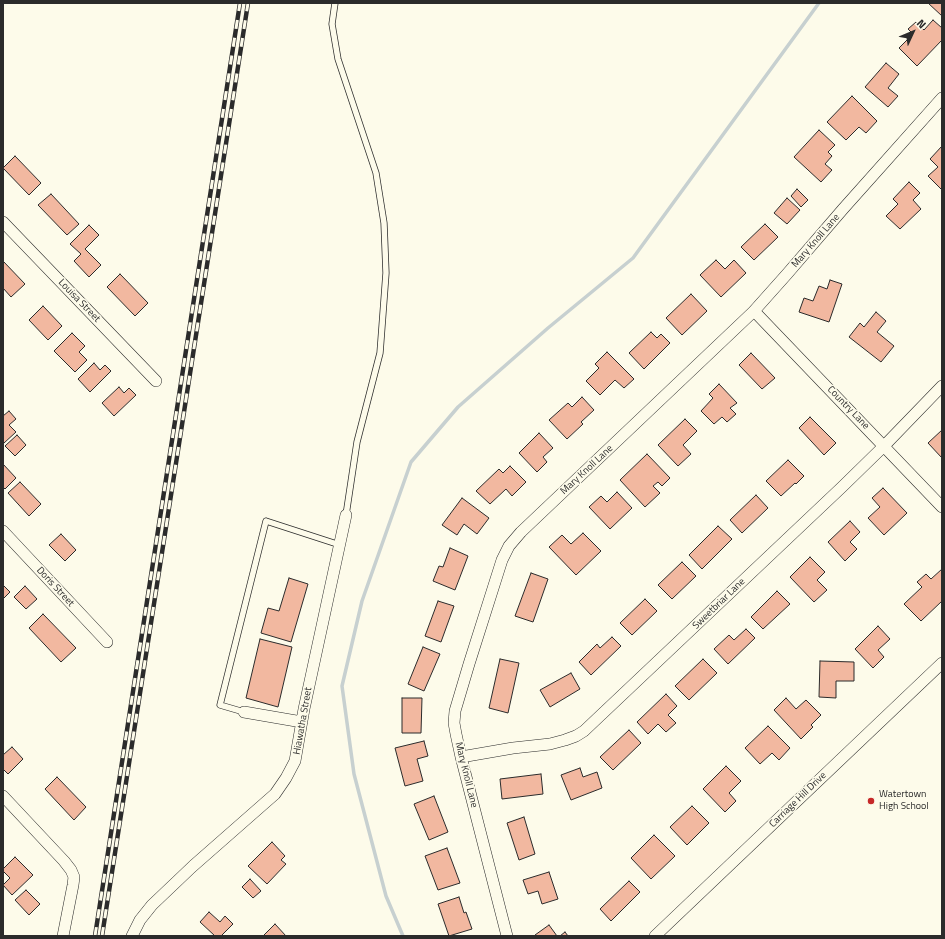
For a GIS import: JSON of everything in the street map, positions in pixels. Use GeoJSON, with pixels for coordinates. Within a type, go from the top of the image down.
{"type":"FeatureCollection","features":[{"type":"Feature","properties":{"kind":"street","name":"Mary Knoll Lane"},"geometry":{"type":"LineString","coordinates":[[507,936],[461,757],[454,723],[455,711],[469,664],[499,568],[509,546],[521,532],[754,311],[942,98]]}},
{"type":"Feature","properties":{"kind":"street","name":"Louisa Street"},"geometry":{"type":"LineString","coordinates":[[3,222],[156,381]]}},
{"type":"Feature","properties":{"kind":"street","name":"Country Lane"},"geometry":{"type":"LineString","coordinates":[[754,311],[942,507]]}},
{"type":"Feature","properties":{"kind":"street","name":"Sweetbriar Lane"},"geometry":{"type":"LineString","coordinates":[[461,757],[513,748],[550,744],[576,736],[584,731],[884,446],[942,386]]}},
{"type":"Feature","properties":{"kind":"street","name":"Hiawatha Street"},"geometry":{"type":"LineString","coordinates":[[132,936],[140,920],[152,906],[193,866],[274,794],[286,778],[295,761],[346,515]]}},
{"type":"Feature","properties":{"kind":"street","name":"Doris Street"},"geometry":{"type":"LineString","coordinates":[[3,533],[107,642]]}},
{"type":"Feature","properties":{"kind":"street","name":"Carriage Hill Drive"},"geometry":{"type":"LineString","coordinates":[[654,936],[942,663]]}},
{"type":"Feature","properties":{"kind":"street"},"geometry":{"type":"LineString","coordinates":[[244,712],[302,722]]}},
{"type":"Feature","properties":{"kind":"street"},"geometry":{"type":"LineString","coordinates":[[3,796],[71,870],[74,877],[63,936]]}},
{"type":"Feature","properties":{"kind":"lane"},"geometry":{"type":"LineString","coordinates":[[334,3],[332,24],[338,59],[376,173],[384,223],[386,273],[380,353],[357,442],[346,515]]}},
{"type":"Feature","properties":{"kind":"lane"},"geometry":{"type":"LineString","coordinates":[[244,712],[220,705],[266,522],[340,545]]}},
{"type":"Feature","properties":{"kind":"building"},"geometry":{"type":"Polygon","coordinates":[[[928,3],[942,3],[942,16],[928,3]]]}},
{"type":"Feature","properties":{"kind":"building"},"geometry":{"type":"Polygon","coordinates":[[[933,20],[942,28],[942,40],[917,66],[899,48],[913,34],[908,29],[916,22],[924,30],[933,20]]]}},
{"type":"Feature","properties":{"kind":"building"},"geometry":{"type":"Polygon","coordinates":[[[886,63],[899,74],[888,88],[898,96],[888,107],[865,87],[886,63]]]}},
{"type":"Feature","properties":{"kind":"building"},"geometry":{"type":"Polygon","coordinates":[[[852,96],[877,121],[866,133],[859,127],[846,140],[827,122],[852,96]]]}},
{"type":"Feature","properties":{"kind":"building"},"geometry":{"type":"Polygon","coordinates":[[[819,130],[835,145],[828,152],[832,156],[825,164],[832,170],[821,182],[794,157],[819,130]]]}},
{"type":"Feature","properties":{"kind":"building"},"geometry":{"type":"Polygon","coordinates":[[[942,146],[942,190],[928,176],[938,167],[930,159],[942,146]]]}},
{"type":"Feature","properties":{"kind":"building"},"geometry":{"type":"Polygon","coordinates":[[[15,156],[41,183],[29,195],[3,168],[15,156]]]}},
{"type":"Feature","properties":{"kind":"building"},"geometry":{"type":"Polygon","coordinates":[[[909,182],[920,193],[913,200],[921,209],[900,229],[886,216],[898,204],[893,199],[909,182]]]}},
{"type":"Feature","properties":{"kind":"building"},"geometry":{"type":"Polygon","coordinates":[[[797,189],[808,200],[801,207],[791,196],[797,189]]]}},
{"type":"Feature","properties":{"kind":"building"},"geometry":{"type":"Polygon","coordinates":[[[51,194],[79,224],[67,235],[38,205],[51,194]]]}},
{"type":"Feature","properties":{"kind":"building"},"geometry":{"type":"Polygon","coordinates":[[[787,198],[800,210],[787,224],[774,213],[787,198]]]}},
{"type":"Feature","properties":{"kind":"building"},"geometry":{"type":"Polygon","coordinates":[[[765,224],[778,237],[754,260],[741,247],[765,224]]]}},
{"type":"Feature","properties":{"kind":"building"},"geometry":{"type":"Polygon","coordinates":[[[89,225],[99,235],[85,249],[101,265],[89,277],[74,261],[81,254],[70,244],[89,225]]]}},
{"type":"Feature","properties":{"kind":"building"},"geometry":{"type":"Polygon","coordinates":[[[716,260],[725,269],[734,260],[746,273],[721,297],[700,275],[716,260]]]}},
{"type":"Feature","properties":{"kind":"building"},"geometry":{"type":"Polygon","coordinates":[[[3,261],[25,284],[11,297],[3,288],[3,261]]]}},
{"type":"Feature","properties":{"kind":"building"},"geometry":{"type":"Polygon","coordinates":[[[120,274],[148,303],[135,316],[107,287],[120,274]]]}},
{"type":"Feature","properties":{"kind":"building"},"geometry":{"type":"Polygon","coordinates":[[[830,280],[842,284],[829,322],[799,312],[804,298],[813,301],[819,286],[827,289],[830,280]]]}},
{"type":"Feature","properties":{"kind":"building"},"geometry":{"type":"Polygon","coordinates":[[[691,294],[707,311],[682,335],[666,318],[691,294]]]}},
{"type":"Feature","properties":{"kind":"building"},"geometry":{"type":"Polygon","coordinates":[[[43,306],[62,326],[48,340],[29,320],[43,306]]]}},
{"type":"Feature","properties":{"kind":"building"},"geometry":{"type":"Polygon","coordinates":[[[876,312],[886,321],[877,332],[894,346],[881,362],[849,337],[860,323],[864,327],[876,312]]]}},
{"type":"Feature","properties":{"kind":"building"},"geometry":{"type":"Polygon","coordinates":[[[651,332],[657,338],[661,334],[670,343],[644,369],[629,353],[651,332]]]}},
{"type":"Feature","properties":{"kind":"building"},"geometry":{"type":"Polygon","coordinates":[[[72,333],[85,346],[79,352],[87,360],[75,372],[54,351],[72,333]]]}},
{"type":"Feature","properties":{"kind":"building"},"geometry":{"type":"Polygon","coordinates":[[[607,352],[634,379],[624,388],[615,380],[600,395],[586,381],[599,368],[595,364],[607,352]]]}},
{"type":"Feature","properties":{"kind":"building"},"geometry":{"type":"Polygon","coordinates":[[[751,353],[775,378],[762,389],[739,365],[751,353]]]}},
{"type":"Feature","properties":{"kind":"building"},"geometry":{"type":"Polygon","coordinates":[[[94,363],[100,370],[105,365],[111,371],[90,392],[78,379],[94,363]]]}},
{"type":"Feature","properties":{"kind":"building"},"geometry":{"type":"Polygon","coordinates":[[[719,384],[737,403],[730,408],[736,414],[727,422],[722,417],[714,424],[701,411],[713,398],[709,394],[719,384]]]}},
{"type":"Feature","properties":{"kind":"building"},"geometry":{"type":"Polygon","coordinates":[[[119,387],[124,393],[129,388],[136,395],[114,416],[102,403],[119,387]]]}},
{"type":"Feature","properties":{"kind":"building"},"geometry":{"type":"Polygon","coordinates":[[[582,397],[594,410],[581,422],[583,424],[567,439],[549,420],[568,403],[572,407],[582,397]]]}},
{"type":"Feature","properties":{"kind":"building"},"geometry":{"type":"Polygon","coordinates":[[[9,411],[16,419],[9,425],[16,432],[4,443],[3,416],[9,411]]]}},
{"type":"Feature","properties":{"kind":"building"},"geometry":{"type":"Polygon","coordinates":[[[810,417],[836,443],[824,455],[799,428],[810,417]]]}},
{"type":"Feature","properties":{"kind":"building"},"geometry":{"type":"Polygon","coordinates":[[[685,419],[697,431],[683,445],[691,454],[678,466],[658,445],[685,419]]]}},
{"type":"Feature","properties":{"kind":"building"},"geometry":{"type":"Polygon","coordinates":[[[942,430],[942,458],[928,443],[942,430]]]}},
{"type":"Feature","properties":{"kind":"building"},"geometry":{"type":"Polygon","coordinates":[[[539,433],[553,448],[543,457],[547,462],[537,472],[519,453],[539,433]]]}},
{"type":"Feature","properties":{"kind":"building"},"geometry":{"type":"Polygon","coordinates":[[[17,435],[26,445],[15,456],[5,446],[17,435]]]}},
{"type":"Feature","properties":{"kind":"building"},"geometry":{"type":"Polygon","coordinates":[[[647,454],[670,478],[662,486],[658,482],[653,486],[660,493],[645,507],[620,480],[647,454]]]}},
{"type":"Feature","properties":{"kind":"building"},"geometry":{"type":"Polygon","coordinates":[[[788,460],[804,476],[781,496],[766,481],[788,460]]]}},
{"type":"Feature","properties":{"kind":"building"},"geometry":{"type":"Polygon","coordinates":[[[3,464],[16,478],[5,489],[3,487],[3,464]]]}},
{"type":"Feature","properties":{"kind":"building"},"geometry":{"type":"Polygon","coordinates":[[[510,466],[526,482],[512,496],[506,489],[490,504],[476,491],[499,469],[503,473],[510,466]]]}},
{"type":"Feature","properties":{"kind":"building"},"geometry":{"type":"Polygon","coordinates":[[[20,482],[41,504],[29,516],[8,493],[20,482]]]}},
{"type":"Feature","properties":{"kind":"building"},"geometry":{"type":"Polygon","coordinates":[[[883,488],[907,513],[884,535],[868,518],[880,507],[872,498],[883,488]]]}},
{"type":"Feature","properties":{"kind":"building"},"geometry":{"type":"Polygon","coordinates":[[[617,492],[632,508],[610,529],[589,507],[601,496],[607,502],[617,492]]]}},
{"type":"Feature","properties":{"kind":"building"},"geometry":{"type":"Polygon","coordinates":[[[756,495],[768,508],[742,533],[730,520],[756,495]]]}},
{"type":"Feature","properties":{"kind":"building"},"geometry":{"type":"Polygon","coordinates":[[[462,498],[489,518],[477,534],[464,524],[457,535],[442,525],[462,498]]]}},
{"type":"Feature","properties":{"kind":"building"},"geometry":{"type":"Polygon","coordinates":[[[850,521],[860,532],[850,542],[857,549],[845,561],[828,542],[850,521]]]}},
{"type":"Feature","properties":{"kind":"building"},"geometry":{"type":"Polygon","coordinates":[[[718,526],[732,539],[702,569],[689,555],[718,526]]]}},
{"type":"Feature","properties":{"kind":"building"},"geometry":{"type":"Polygon","coordinates":[[[583,533],[601,551],[576,575],[549,547],[562,535],[571,544],[583,533]]]}},
{"type":"Feature","properties":{"kind":"building"},"geometry":{"type":"Polygon","coordinates":[[[61,534],[76,550],[65,561],[49,545],[61,534]]]}},
{"type":"Feature","properties":{"kind":"building"},"geometry":{"type":"Polygon","coordinates":[[[450,548],[468,556],[455,590],[433,581],[439,566],[443,567],[450,548]]]}},
{"type":"Feature","properties":{"kind":"building"},"geometry":{"type":"Polygon","coordinates":[[[810,557],[825,572],[817,580],[827,590],[814,602],[790,577],[810,557]]]}},
{"type":"Feature","properties":{"kind":"building"},"geometry":{"type":"Polygon","coordinates":[[[682,562],[696,576],[672,599],[658,585],[682,562]]]}},
{"type":"Feature","properties":{"kind":"building"},"geometry":{"type":"Polygon","coordinates":[[[942,569],[942,601],[921,621],[904,604],[922,587],[917,582],[926,574],[931,579],[942,569]]]}},
{"type":"Feature","properties":{"kind":"building"},"geometry":{"type":"Polygon","coordinates":[[[531,573],[548,579],[533,622],[515,616],[531,573]]]}},
{"type":"Feature","properties":{"kind":"building"},"geometry":{"type":"Polygon","coordinates":[[[289,578],[308,584],[291,642],[261,633],[268,608],[279,611],[289,578]]]}},
{"type":"Feature","properties":{"kind":"building"},"geometry":{"type":"Polygon","coordinates":[[[3,585],[10,592],[3,599],[3,585]]]}},
{"type":"Feature","properties":{"kind":"building"},"geometry":{"type":"Polygon","coordinates":[[[25,586],[37,599],[26,609],[14,597],[25,586]]]}},
{"type":"Feature","properties":{"kind":"building"},"geometry":{"type":"Polygon","coordinates":[[[777,591],[790,604],[763,629],[751,617],[777,591]]]}},
{"type":"Feature","properties":{"kind":"building"},"geometry":{"type":"Polygon","coordinates":[[[645,599],[657,611],[632,635],[620,623],[645,599]]]}},
{"type":"Feature","properties":{"kind":"building"},"geometry":{"type":"Polygon","coordinates":[[[438,601],[454,606],[441,642],[425,636],[438,601]]]}},
{"type":"Feature","properties":{"kind":"building"},"geometry":{"type":"Polygon","coordinates":[[[43,614],[76,648],[61,662],[29,628],[43,614]]]}},
{"type":"Feature","properties":{"kind":"building"},"geometry":{"type":"Polygon","coordinates":[[[878,626],[890,639],[878,650],[884,657],[873,668],[855,649],[878,626]]]}},
{"type":"Feature","properties":{"kind":"building"},"geometry":{"type":"Polygon","coordinates":[[[746,629],[755,638],[728,664],[714,649],[729,635],[734,640],[746,629]]]}},
{"type":"Feature","properties":{"kind":"building"},"geometry":{"type":"Polygon","coordinates":[[[612,637],[621,646],[591,675],[579,662],[597,644],[600,648],[612,637]]]}},
{"type":"Feature","properties":{"kind":"building"},"geometry":{"type":"Polygon","coordinates":[[[260,639],[292,647],[278,707],[246,698],[260,639]]]}},
{"type":"Feature","properties":{"kind":"building"},"geometry":{"type":"Polygon","coordinates":[[[423,647],[440,654],[424,691],[408,684],[423,647]]]}},
{"type":"Feature","properties":{"kind":"building"},"geometry":{"type":"Polygon","coordinates":[[[500,659],[519,663],[508,713],[489,708],[500,659]]]}},
{"type":"Feature","properties":{"kind":"building"},"geometry":{"type":"Polygon","coordinates":[[[703,659],[717,673],[689,700],[675,686],[703,659]]]}},
{"type":"Feature","properties":{"kind":"building"},"geometry":{"type":"Polygon","coordinates":[[[820,661],[854,662],[854,681],[836,681],[836,698],[819,697],[820,661]]]}},
{"type":"Feature","properties":{"kind":"building"},"geometry":{"type":"Polygon","coordinates":[[[571,673],[580,689],[550,707],[540,690],[571,673]]]}},
{"type":"Feature","properties":{"kind":"building"},"geometry":{"type":"Polygon","coordinates":[[[666,694],[677,706],[668,715],[676,723],[666,732],[658,724],[648,734],[637,722],[666,694]]]}},
{"type":"Feature","properties":{"kind":"building"},"geometry":{"type":"Polygon","coordinates":[[[402,698],[422,698],[421,733],[402,733],[402,698]]]}},
{"type":"Feature","properties":{"kind":"building"},"geometry":{"type":"Polygon","coordinates":[[[786,698],[796,709],[806,700],[821,715],[811,725],[813,727],[801,739],[774,710],[786,698]]]}},
{"type":"Feature","properties":{"kind":"building"},"geometry":{"type":"Polygon","coordinates":[[[768,726],[790,748],[779,760],[772,753],[760,764],[745,748],[768,726]]]}},
{"type":"Feature","properties":{"kind":"building"},"geometry":{"type":"Polygon","coordinates":[[[629,730],[641,743],[613,770],[600,757],[629,730]]]}},
{"type":"Feature","properties":{"kind":"building"},"geometry":{"type":"Polygon","coordinates":[[[424,741],[428,756],[417,759],[423,781],[405,786],[395,748],[424,741]]]}},
{"type":"Feature","properties":{"kind":"building"},"geometry":{"type":"Polygon","coordinates":[[[12,747],[23,759],[8,774],[3,769],[3,755],[12,747]]]}},
{"type":"Feature","properties":{"kind":"building"},"geometry":{"type":"Polygon","coordinates":[[[726,766],[741,781],[729,793],[736,801],[725,812],[703,789],[726,766]]]}},
{"type":"Feature","properties":{"kind":"building"},"geometry":{"type":"Polygon","coordinates":[[[580,768],[583,777],[597,772],[602,788],[571,800],[561,775],[580,768]]]}},
{"type":"Feature","properties":{"kind":"building"},"geometry":{"type":"Polygon","coordinates":[[[541,774],[543,794],[502,799],[500,779],[541,774]]]}},
{"type":"Feature","properties":{"kind":"building"},"geometry":{"type":"Polygon","coordinates":[[[57,777],[86,807],[74,820],[45,789],[57,777]]]}},
{"type":"Feature","properties":{"kind":"building"},"geometry":{"type":"Polygon","coordinates":[[[434,796],[448,832],[429,840],[414,804],[434,796]]]}},
{"type":"Feature","properties":{"kind":"building"},"geometry":{"type":"Polygon","coordinates":[[[692,806],[709,823],[687,845],[670,827],[692,806]]]}},
{"type":"Feature","properties":{"kind":"building"},"geometry":{"type":"Polygon","coordinates":[[[524,817],[535,854],[519,860],[507,823],[524,817]]]}},
{"type":"Feature","properties":{"kind":"building"},"geometry":{"type":"Polygon","coordinates":[[[654,835],[675,856],[651,879],[631,858],[654,835]]]}},
{"type":"Feature","properties":{"kind":"building"},"geometry":{"type":"Polygon","coordinates":[[[272,842],[285,856],[281,860],[286,864],[267,884],[248,866],[272,842]]]}},
{"type":"Feature","properties":{"kind":"building"},"geometry":{"type":"Polygon","coordinates":[[[447,848],[460,883],[438,890],[425,856],[447,848]]]}},
{"type":"Feature","properties":{"kind":"building"},"geometry":{"type":"Polygon","coordinates":[[[15,857],[33,875],[12,895],[3,885],[10,878],[3,871],[3,869],[15,857]]]}},
{"type":"Feature","properties":{"kind":"building"},"geometry":{"type":"Polygon","coordinates":[[[549,872],[558,899],[542,904],[538,891],[528,894],[523,880],[549,872]]]}},
{"type":"Feature","properties":{"kind":"building"},"geometry":{"type":"Polygon","coordinates":[[[250,879],[261,891],[253,898],[242,887],[250,879]]]}},
{"type":"Feature","properties":{"kind":"building"},"geometry":{"type":"Polygon","coordinates":[[[629,881],[640,892],[611,921],[600,909],[629,881]]]}},
{"type":"Feature","properties":{"kind":"building"},"geometry":{"type":"Polygon","coordinates":[[[26,890],[40,904],[29,915],[15,900],[26,890]]]}},
{"type":"Feature","properties":{"kind":"building"},"geometry":{"type":"Polygon","coordinates":[[[459,897],[464,913],[466,912],[472,929],[449,936],[438,904],[459,897]]]}},
{"type":"Feature","properties":{"kind":"building"},"geometry":{"type":"Polygon","coordinates":[[[209,912],[220,922],[225,916],[233,924],[221,936],[215,936],[200,922],[209,912]]]}},
{"type":"Feature","properties":{"kind":"building"},"geometry":{"type":"Polygon","coordinates":[[[275,924],[286,936],[263,936],[275,924]]]}},
{"type":"Feature","properties":{"kind":"building"},"geometry":{"type":"Polygon","coordinates":[[[549,925],[557,936],[535,936],[535,935],[549,925]]]}},
{"type":"Feature","properties":{"kind":"building"},"geometry":{"type":"Polygon","coordinates":[[[565,932],[568,936],[560,936],[565,932]]]}},
{"type":"Feature","properties":{"kind":"waterway"},"geometry":{"type":"LineString","coordinates":[[403,936],[386,896],[354,774],[342,686],[362,601],[411,462],[458,407],[548,328],[633,258],[819,3]]}},
{"type":"Feature","properties":{"kind":"railway"},"geometry":{"type":"LineString","coordinates":[[95,936],[240,3]]}},
{"type":"Feature","properties":{"kind":"railway"},"geometry":{"type":"LineString","coordinates":[[102,936],[248,3]]}},
{"type":"Feature","properties":{"kind":"place","name":"Watertown High School"},"geometry":{"type":"Point","coordinates":[871,801]}}]}
